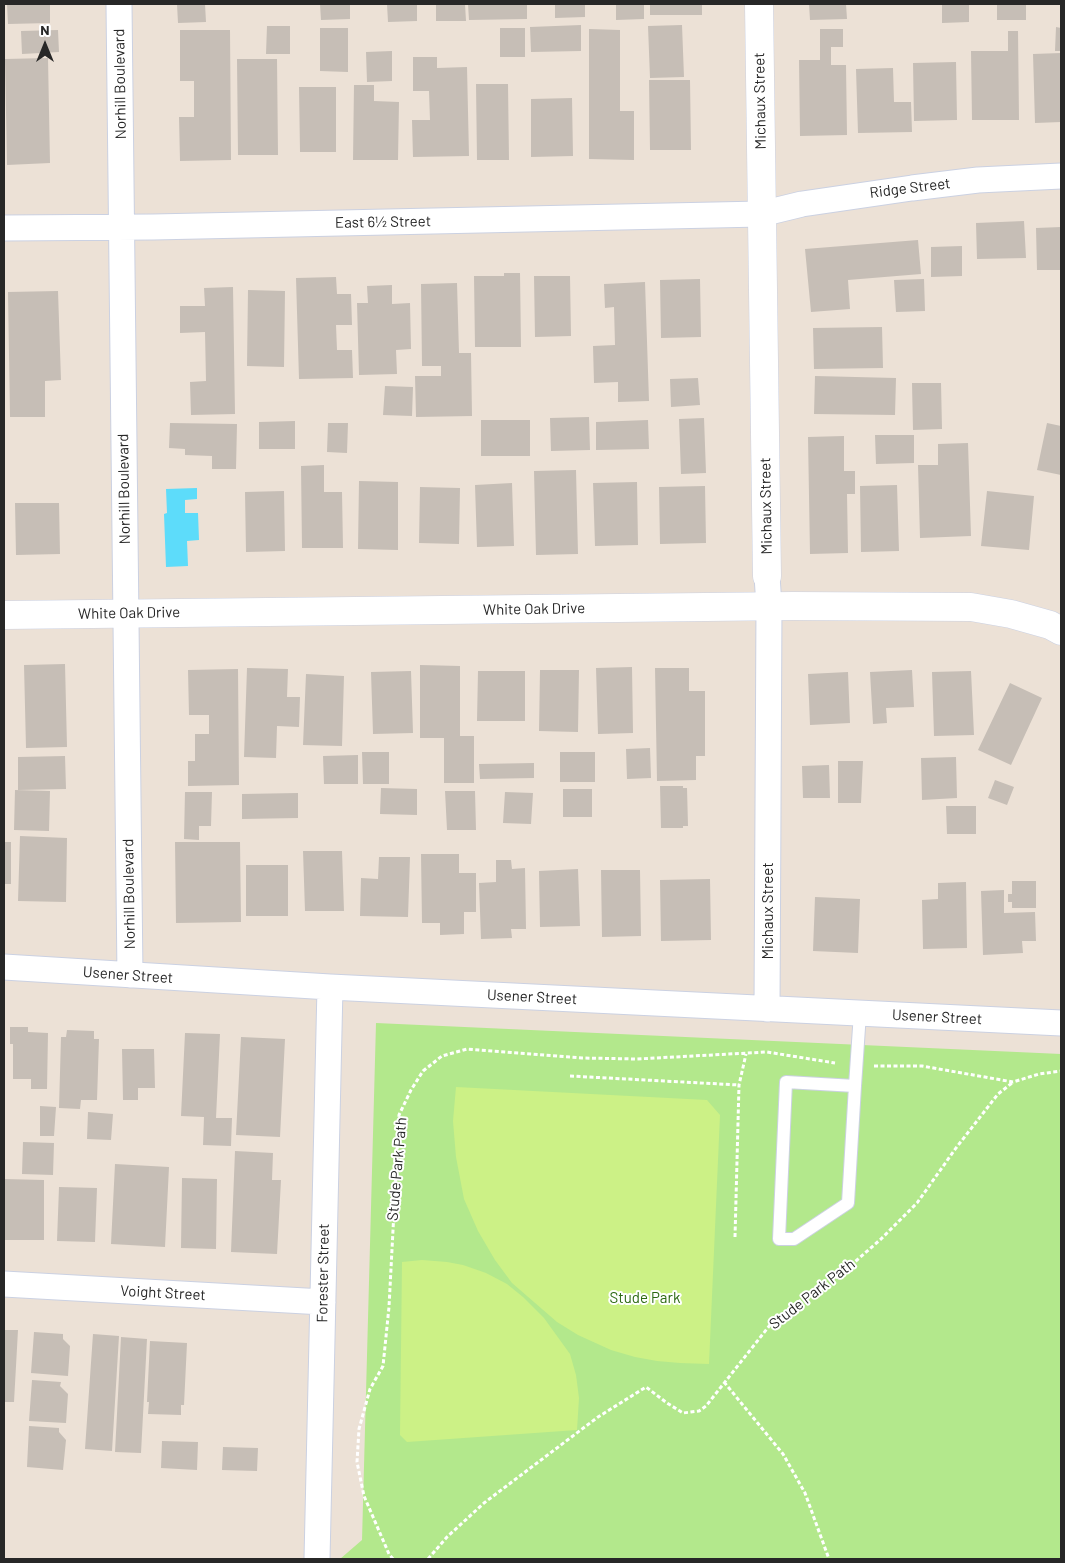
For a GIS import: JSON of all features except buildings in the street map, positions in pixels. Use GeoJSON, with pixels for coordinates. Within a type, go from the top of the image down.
{"type":"FeatureCollection","features":[{"type":"Feature","properties":{"kind":"main road","name":"Michaux Street"},"geometry":{"type":"LineString","coordinates":[[759,4],[767,576]]}},
{"type":"Feature","properties":{"kind":"main road","name":"White Oak Drive"},"geometry":{"type":"LineString","coordinates":[[4,615],[769,606],[971,607],[1011,614],[1050,625],[1061,631]]}},
{"type":"Feature","properties":{"kind":"street","name":"Norhill Boulevard"},"geometry":{"type":"LineString","coordinates":[[119,4],[130,975]]}},
{"type":"Feature","properties":{"kind":"street","name":"Ridge Street"},"geometry":{"type":"LineString","coordinates":[[761,214],[802,204],[912,188],[978,180],[1061,176]]}},
{"type":"Feature","properties":{"kind":"street","name":"East 6½ Street"},"geometry":{"type":"LineString","coordinates":[[4,228],[761,214]]}},
{"type":"Feature","properties":{"kind":"street","name":"Michaux Street"},"geometry":{"type":"LineString","coordinates":[[767,576],[769,606],[767,1009]]}},
{"type":"Feature","properties":{"kind":"street","name":"Usener Street"},"geometry":{"type":"LineString","coordinates":[[4,967],[330,987],[1061,1022]]}},
{"type":"Feature","properties":{"kind":"street","name":"Forester Street"},"geometry":{"type":"LineString","coordinates":[[317,1559],[330,987]]}},
{"type":"Feature","properties":{"kind":"street","name":"Voight Street"},"geometry":{"type":"LineString","coordinates":[[4,1284],[323,1302]]}},
{"type":"Feature","properties":{"kind":"lane"},"geometry":{"type":"LineString","coordinates":[[855,1086],[786,1082],[779,1239],[794,1239],[848,1203],[860,1013]]}},
{"type":"Feature","properties":{"kind":"path","name":"Stude Park Path"},"geometry":{"type":"LineString","coordinates":[[393,1559],[389,1554],[364,1496],[357,1462],[359,1429],[370,1389],[383,1366],[389,1307],[400,1115],[411,1090],[423,1071],[442,1056],[468,1049],[582,1058],[637,1059],[767,1052],[836,1064]]}},
{"type":"Feature","properties":{"kind":"path"},"geometry":{"type":"LineString","coordinates":[[735,1237],[739,1084],[746,1054]]}},
{"type":"Feature","properties":{"kind":"path","name":"Stude Park Path"},"geometry":{"type":"LineString","coordinates":[[867,1066],[922,1066],[1013,1082]]}},
{"type":"Feature","properties":{"kind":"path","name":"Stude Park Path"},"geometry":{"type":"LineString","coordinates":[[428,1559],[447,1537],[484,1503],[598,1417],[646,1388],[683,1413],[699,1411],[706,1406],[770,1325],[796,1303],[816,1292],[841,1274],[917,1203],[956,1148],[998,1094],[1013,1082],[1039,1074],[1061,1072]]}},
{"type":"Feature","properties":{"kind":"path"},"geometry":{"type":"LineString","coordinates":[[570,1076],[739,1084]]}},
{"type":"Feature","properties":{"kind":"path"},"geometry":{"type":"LineString","coordinates":[[724,1382],[783,1454],[805,1493],[829,1559]]}},
{"type":"Feature","properties":{"kind":"green space","name":"Stude Park"},"geometry":{"type":"Polygon","coordinates":[[[376,1023],[1061,1054],[1061,1559],[340,1559],[362,1540],[376,1023]]]}},
{"type":"Feature","properties":{"kind":"green space"},"geometry":{"type":"Polygon","coordinates":[[[456,1087],[707,1100],[720,1115],[709,1364],[657,1361],[611,1350],[578,1335],[557,1322],[512,1283],[495,1260],[478,1231],[464,1199],[456,1157],[453,1121],[456,1087]]]}},
{"type":"Feature","properties":{"kind":"green space"},"geometry":{"type":"Polygon","coordinates":[[[422,1260],[463,1265],[486,1273],[507,1284],[544,1318],[570,1354],[576,1375],[579,1398],[577,1430],[407,1442],[400,1435],[402,1262],[422,1260]]]}},
{"type":"Feature","properties":{"kind":"water"},"geometry":{"type":"Polygon","coordinates":[[[197,488],[197,499],[185,500],[185,513],[198,513],[199,540],[187,541],[188,566],[166,567],[164,514],[167,513],[166,489],[197,488]]]}}]}
